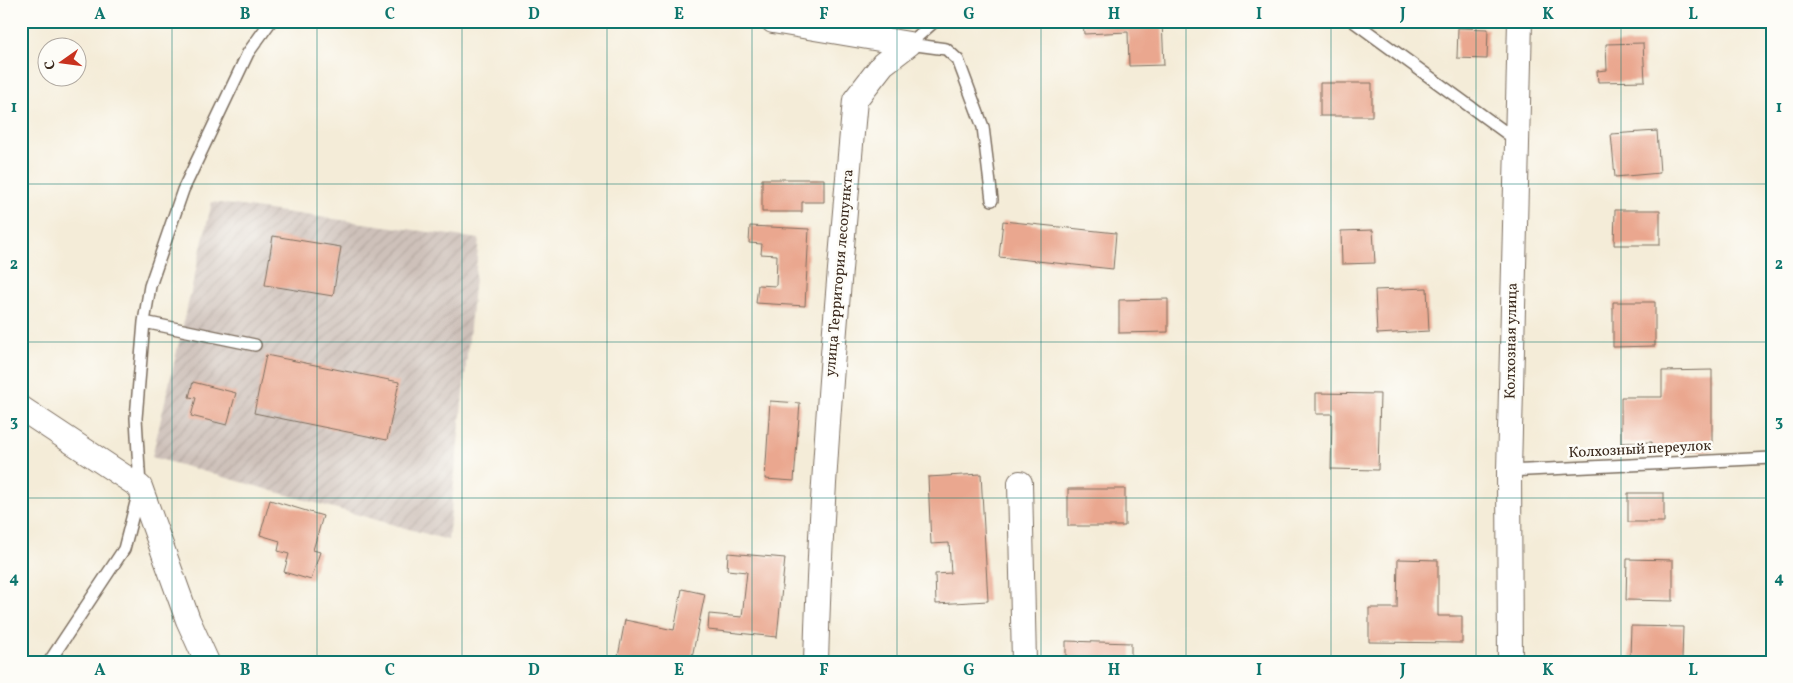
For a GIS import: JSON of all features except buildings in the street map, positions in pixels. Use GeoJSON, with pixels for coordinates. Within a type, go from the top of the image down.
{"type":"FeatureCollection","features":[{"type":"Feature","properties":{"kind":"street"},"geometry":{"type":"LineString","coordinates":[[773,21],[909,44]]}},
{"type":"Feature","properties":{"kind":"street","name":"Колхозная улица"},"geometry":{"type":"LineString","coordinates":[[1510,662],[1510,471],[1520,21]]}},
{"type":"Feature","properties":{"kind":"street","name":"улица Территория лесопункта"},"geometry":{"type":"LineString","coordinates":[[816,662],[819,551],[828,410],[855,100],[883,64],[909,44]]}},
{"type":"Feature","properties":{"kind":"street"},"geometry":{"type":"LineString","coordinates":[[21,408],[140,487],[188,620],[207,662]]}},
{"type":"Feature","properties":{"kind":"street"},"geometry":{"type":"LineString","coordinates":[[1020,483],[1024,662]]}},
{"type":"Feature","properties":{"kind":"lane"},"geometry":{"type":"LineString","coordinates":[[49,662],[124,549],[140,487],[136,418],[144,322],[150,286],[183,190],[248,53],[270,21]]}},
{"type":"Feature","properties":{"kind":"lane"},"geometry":{"type":"LineString","coordinates":[[909,44],[935,21]]}},
{"type":"Feature","properties":{"kind":"lane"},"geometry":{"type":"LineString","coordinates":[[1353,21],[1516,140]]}},
{"type":"Feature","properties":{"kind":"lane"},"geometry":{"type":"LineString","coordinates":[[909,44],[946,49],[958,60],[983,127],[992,200]]}},
{"type":"Feature","properties":{"kind":"lane"},"geometry":{"type":"LineString","coordinates":[[144,322],[255,345]]}},
{"type":"Feature","properties":{"kind":"lane","name":"Колхозный переулок"},"geometry":{"type":"LineString","coordinates":[[1510,471],[1772,458]]}},
{"type":"Feature","properties":{"kind":"shaded area"},"geometry":{"type":"Polygon","coordinates":[[[212,202],[479,239],[448,540],[152,457],[212,202]]]}}]}
